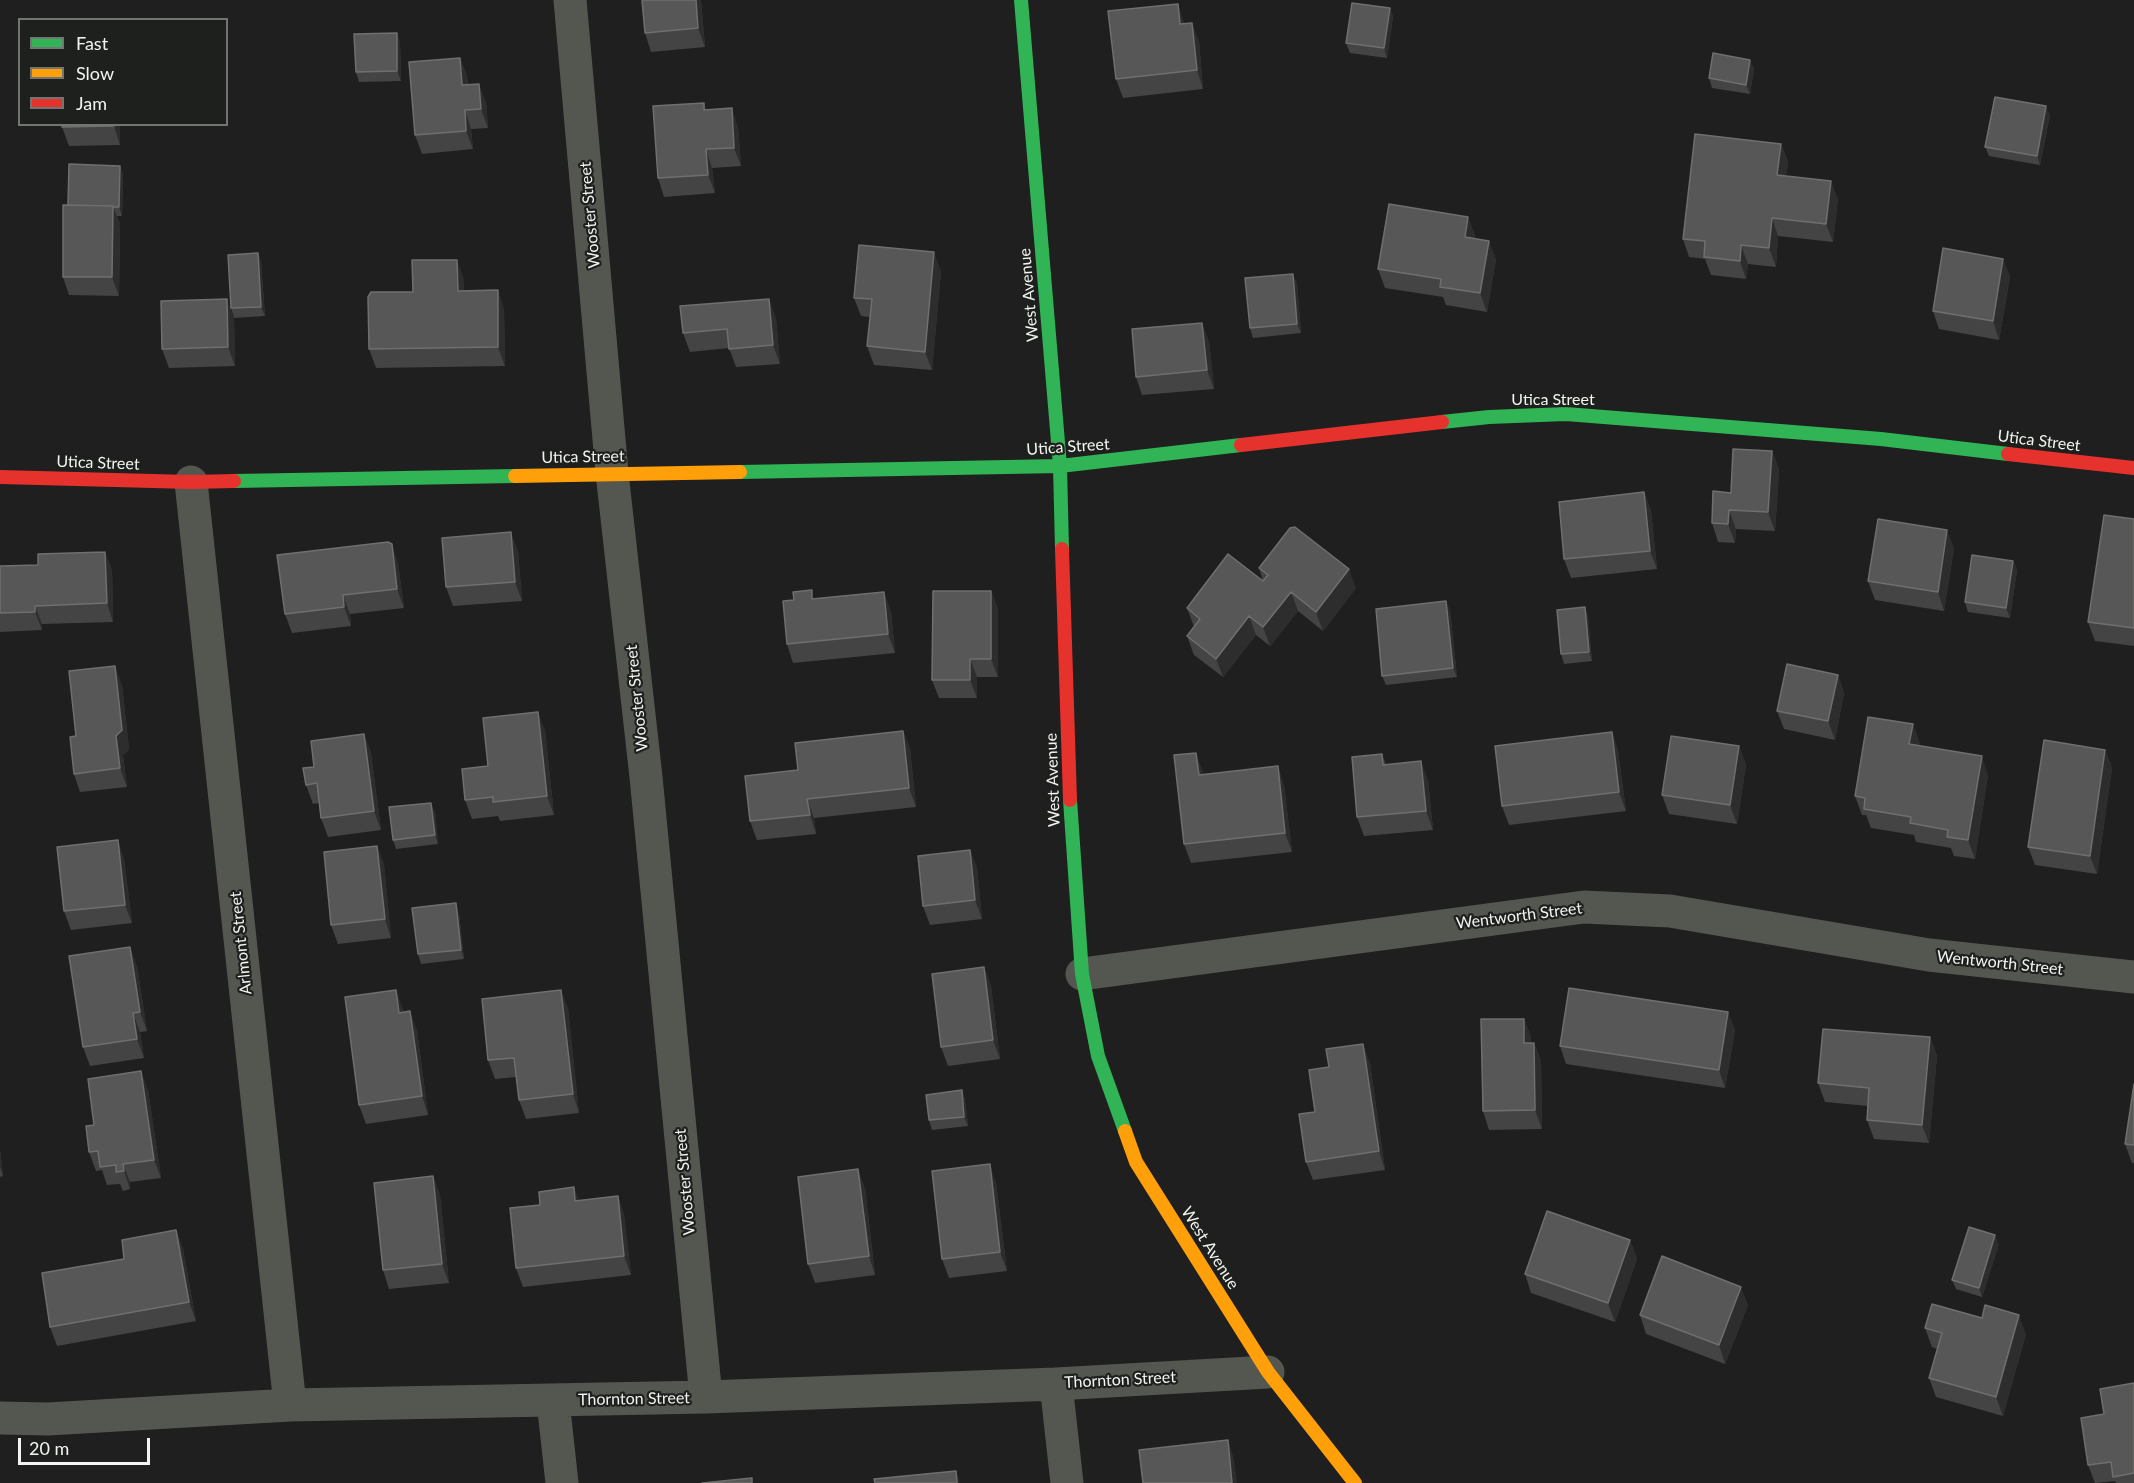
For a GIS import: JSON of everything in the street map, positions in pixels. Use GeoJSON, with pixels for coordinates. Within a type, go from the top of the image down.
{"type":"FeatureCollection","features":[{"type":"Feature","properties":{"kind":"street","name":"Wooster Street"},"geometry":{"type":"LineString","coordinates":[[570,0],[612,473],[646,777],[706,1397]]}},
{"type":"Feature","properties":{"kind":"street","name":"West Avenue"},"geometry":{"type":"LineString","coordinates":[[1022,0],[1060,466],[1069,792],[1082,974],[1098,1056],[1136,1162],[1268,1372],[1355,1483]]}},
{"type":"Feature","properties":{"kind":"street","name":"Utica Street"},"geometry":{"type":"LineString","coordinates":[[0,477],[191,482],[1060,466],[1489,417],[1566,414],[1881,439],[2134,468]]}},
{"type":"Feature","properties":{"kind":"street","name":"Arlmont Street"},"geometry":{"type":"LineString","coordinates":[[191,482],[291,1405]]}},
{"type":"Feature","properties":{"kind":"street","name":"Wentworth Street"},"geometry":{"type":"LineString","coordinates":[[1082,974],[1584,907],[1670,911],[1929,955],[2134,977]]}},
{"type":"Feature","properties":{"kind":"street","name":"Thornton Street"},"geometry":{"type":"LineString","coordinates":[[0,1418],[48,1419],[291,1405],[706,1397],[1056,1384],[1268,1372]]}},
{"type":"Feature","properties":{"kind":"street"},"geometry":{"type":"LineString","coordinates":[[1056,1384],[1066,1483]]}},
{"type":"Feature","properties":{"kind":"street"},"geometry":{"type":"LineString","coordinates":[[553,1401],[562,1483]]}},
{"type":"Feature","properties":{"kind":"building"},"geometry":{"type":"Polygon","coordinates":[[[642,0],[696,0],[698,28],[645,33],[642,0]]]}},
{"type":"Feature","properties":{"kind":"building"},"geometry":{"type":"Polygon","coordinates":[[[1352,3],[1390,8],[1384,48],[1346,43],[1352,3]]]}},
{"type":"Feature","properties":{"kind":"building"},"geometry":{"type":"Polygon","coordinates":[[[1178,4],[1180,24],[1192,23],[1197,70],[1116,79],[1108,11],[1178,4]]]}},
{"type":"Feature","properties":{"kind":"building"},"geometry":{"type":"Polygon","coordinates":[[[397,33],[397,71],[356,72],[354,34],[397,33]]]}},
{"type":"Feature","properties":{"kind":"building"},"geometry":{"type":"Polygon","coordinates":[[[1713,53],[1750,60],[1746,85],[1709,78],[1713,53]]]}},
{"type":"Feature","properties":{"kind":"building"},"geometry":{"type":"Polygon","coordinates":[[[460,58],[462,85],[479,84],[481,109],[465,110],[466,131],[415,135],[409,62],[460,58]]]}},
{"type":"Feature","properties":{"kind":"building"},"geometry":{"type":"Polygon","coordinates":[[[1995,97],[2046,106],[2037,156],[1985,147],[1995,97]]]}},
{"type":"Feature","properties":{"kind":"building"},"geometry":{"type":"Polygon","coordinates":[[[704,103],[704,110],[732,108],[734,148],[706,149],[708,175],[658,178],[653,106],[704,103]]]}},
{"type":"Feature","properties":{"kind":"building"},"geometry":{"type":"Polygon","coordinates":[[[62,126],[114,126],[62,127],[62,126]]]}},
{"type":"Feature","properties":{"kind":"building"},"geometry":{"type":"Polygon","coordinates":[[[1695,134],[1781,144],[1777,175],[1831,181],[1826,224],[1772,218],[1769,248],[1741,245],[1740,261],[1704,257],[1705,241],[1683,239],[1695,134]]]}},
{"type":"Feature","properties":{"kind":"building"},"geometry":{"type":"Polygon","coordinates":[[[69,164],[120,166],[119,207],[68,205],[69,164]]]}},
{"type":"Feature","properties":{"kind":"building"},"geometry":{"type":"Polygon","coordinates":[[[1389,204],[1468,217],[1465,237],[1489,241],[1480,293],[1440,287],[1441,279],[1378,269],[1389,204]]]}},
{"type":"Feature","properties":{"kind":"building"},"geometry":{"type":"Polygon","coordinates":[[[63,205],[113,206],[112,277],[63,277],[63,205]]]}},
{"type":"Feature","properties":{"kind":"building"},"geometry":{"type":"Polygon","coordinates":[[[859,245],[934,252],[925,352],[867,346],[872,299],[854,298],[859,245]]]}},
{"type":"Feature","properties":{"kind":"building"},"geometry":{"type":"Polygon","coordinates":[[[1943,248],[2003,259],[1993,321],[1933,311],[1943,248]]]}},
{"type":"Feature","properties":{"kind":"building"},"geometry":{"type":"Polygon","coordinates":[[[258,253],[261,307],[231,308],[228,255],[258,253]]]}},
{"type":"Feature","properties":{"kind":"building"},"geometry":{"type":"Polygon","coordinates":[[[412,260],[457,260],[458,291],[498,290],[498,347],[369,349],[368,297],[371,292],[413,292],[412,260]]]}},
{"type":"Feature","properties":{"kind":"building"},"geometry":{"type":"Polygon","coordinates":[[[1293,274],[1297,324],[1250,328],[1245,278],[1293,274]]]}},
{"type":"Feature","properties":{"kind":"building"},"geometry":{"type":"Polygon","coordinates":[[[227,299],[228,347],[162,349],[161,301],[227,299]]]}},
{"type":"Feature","properties":{"kind":"building"},"geometry":{"type":"Polygon","coordinates":[[[769,299],[773,345],[729,349],[727,329],[683,333],[680,306],[769,299]]]}},
{"type":"Feature","properties":{"kind":"building"},"geometry":{"type":"Polygon","coordinates":[[[1202,323],[1207,370],[1136,377],[1132,329],[1202,323]]]}},
{"type":"Feature","properties":{"kind":"building"},"geometry":{"type":"Polygon","coordinates":[[[1733,449],[1772,451],[1768,512],[1729,510],[1728,524],[1712,523],[1713,491],[1731,493],[1733,449]]]}},
{"type":"Feature","properties":{"kind":"building"},"geometry":{"type":"Polygon","coordinates":[[[1644,492],[1650,551],[1564,559],[1559,502],[1644,492]]]}},
{"type":"Feature","properties":{"kind":"building"},"geometry":{"type":"Polygon","coordinates":[[[2104,515],[2134,519],[2134,628],[2088,622],[2104,515]]]}},
{"type":"Feature","properties":{"kind":"building"},"geometry":{"type":"Polygon","coordinates":[[[1878,519],[1947,530],[1938,592],[1868,581],[1878,519]]]}},
{"type":"Feature","properties":{"kind":"building"},"geometry":{"type":"Polygon","coordinates":[[[1295,527],[1349,569],[1316,612],[1291,592],[1263,627],[1249,616],[1216,659],[1187,636],[1200,619],[1187,608],[1228,554],[1263,581],[1268,575],[1259,568],[1290,528],[1295,527]]]}},
{"type":"Feature","properties":{"kind":"building"},"geometry":{"type":"Polygon","coordinates":[[[511,532],[515,582],[446,587],[442,538],[511,532]]]}},
{"type":"Feature","properties":{"kind":"building"},"geometry":{"type":"Polygon","coordinates":[[[388,542],[392,544],[397,589],[343,595],[344,607],[285,614],[277,555],[388,542]]]}},
{"type":"Feature","properties":{"kind":"building"},"geometry":{"type":"Polygon","coordinates":[[[105,552],[107,603],[35,606],[35,612],[0,613],[0,566],[38,565],[38,554],[105,552]]]}},
{"type":"Feature","properties":{"kind":"building"},"geometry":{"type":"Polygon","coordinates":[[[1972,555],[2013,561],[2006,608],[1965,602],[1972,555]]]}},
{"type":"Feature","properties":{"kind":"building"},"geometry":{"type":"Polygon","coordinates":[[[812,590],[812,599],[884,592],[888,634],[787,644],[783,601],[794,600],[793,592],[812,590]]]}},
{"type":"Feature","properties":{"kind":"building"},"geometry":{"type":"Polygon","coordinates":[[[933,591],[991,591],[991,659],[970,659],[970,680],[932,680],[933,591]]]}},
{"type":"Feature","properties":{"kind":"building"},"geometry":{"type":"Polygon","coordinates":[[[1446,601],[1453,668],[1382,676],[1376,609],[1446,601]]]}},
{"type":"Feature","properties":{"kind":"building"},"geometry":{"type":"Polygon","coordinates":[[[1585,607],[1589,652],[1561,654],[1557,610],[1585,607]]]}},
{"type":"Feature","properties":{"kind":"building"},"geometry":{"type":"Polygon","coordinates":[[[1787,664],[1838,675],[1828,721],[1777,711],[1787,664]]]}},
{"type":"Feature","properties":{"kind":"building"},"geometry":{"type":"Polygon","coordinates":[[[115,666],[122,730],[116,736],[120,768],[74,774],[70,737],[76,736],[69,671],[115,666]]]}},
{"type":"Feature","properties":{"kind":"building"},"geometry":{"type":"Polygon","coordinates":[[[538,712],[547,796],[493,802],[493,797],[465,800],[462,769],[488,766],[483,718],[538,712]]]}},
{"type":"Feature","properties":{"kind":"building"},"geometry":{"type":"Polygon","coordinates":[[[1868,717],[1913,724],[1909,744],[1982,756],[1968,840],[1947,837],[1948,830],[1910,823],[1911,817],[1864,809],[1865,798],[1855,796],[1868,717]]]}},
{"type":"Feature","properties":{"kind":"building"},"geometry":{"type":"Polygon","coordinates":[[[903,731],[909,788],[807,799],[810,815],[750,821],[745,776],[798,770],[795,743],[903,731]]]}},
{"type":"Feature","properties":{"kind":"building"},"geometry":{"type":"Polygon","coordinates":[[[1612,732],[1619,792],[1502,806],[1495,746],[1612,732]]]}},
{"type":"Feature","properties":{"kind":"building"},"geometry":{"type":"Polygon","coordinates":[[[364,734],[374,811],[321,818],[317,783],[306,785],[303,768],[314,767],[311,741],[364,734]]]}},
{"type":"Feature","properties":{"kind":"building"},"geometry":{"type":"Polygon","coordinates":[[[1671,736],[1739,746],[1730,805],[1662,795],[1671,736]]]}},
{"type":"Feature","properties":{"kind":"building"},"geometry":{"type":"Polygon","coordinates":[[[2044,740],[2105,750],[2090,856],[2028,847],[2044,740]]]}},
{"type":"Feature","properties":{"kind":"building"},"geometry":{"type":"Polygon","coordinates":[[[1196,753],[1199,775],[1278,766],[1285,833],[1184,844],[1174,755],[1196,753]]]}},
{"type":"Feature","properties":{"kind":"building"},"geometry":{"type":"Polygon","coordinates":[[[1382,754],[1383,765],[1421,761],[1426,811],[1357,817],[1352,757],[1382,754]]]}},
{"type":"Feature","properties":{"kind":"building"},"geometry":{"type":"Polygon","coordinates":[[[431,803],[435,835],[393,840],[389,807],[431,803]]]}},
{"type":"Feature","properties":{"kind":"building"},"geometry":{"type":"Polygon","coordinates":[[[118,840],[125,905],[64,911],[57,847],[118,840]]]}},
{"type":"Feature","properties":{"kind":"building"},"geometry":{"type":"Polygon","coordinates":[[[377,846],[385,919],[331,925],[324,852],[377,846]]]}},
{"type":"Feature","properties":{"kind":"building"},"geometry":{"type":"Polygon","coordinates":[[[970,850],[975,900],[923,906],[918,856],[970,850]]]}},
{"type":"Feature","properties":{"kind":"building"},"geometry":{"type":"Polygon","coordinates":[[[456,903],[461,950],[418,954],[412,908],[456,903]]]}},
{"type":"Feature","properties":{"kind":"building"},"geometry":{"type":"Polygon","coordinates":[[[130,947],[140,1012],[133,1013],[137,1039],[83,1047],[69,956],[130,947]]]}},
{"type":"Feature","properties":{"kind":"building"},"geometry":{"type":"Polygon","coordinates":[[[984,967],[993,1040],[941,1047],[932,974],[984,967]]]}},
{"type":"Feature","properties":{"kind":"building"},"geometry":{"type":"Polygon","coordinates":[[[1569,988],[1728,1012],[1719,1070],[1560,1046],[1569,988]]]}},
{"type":"Feature","properties":{"kind":"building"},"geometry":{"type":"Polygon","coordinates":[[[396,990],[399,1013],[410,1011],[422,1096],[359,1105],[345,997],[396,990]]]}},
{"type":"Feature","properties":{"kind":"building"},"geometry":{"type":"Polygon","coordinates":[[[561,990],[573,1094],[519,1100],[514,1058],[488,1060],[482,999],[561,990]]]}},
{"type":"Feature","properties":{"kind":"building"},"geometry":{"type":"Polygon","coordinates":[[[1481,1019],[1524,1019],[1524,1043],[1534,1043],[1535,1110],[1483,1111],[1481,1019]]]}},
{"type":"Feature","properties":{"kind":"building"},"geometry":{"type":"Polygon","coordinates":[[[1823,1029],[1930,1037],[1922,1125],[1867,1120],[1869,1088],[1818,1083],[1823,1029]]]}},
{"type":"Feature","properties":{"kind":"building"},"geometry":{"type":"Polygon","coordinates":[[[1363,1044],[1379,1151],[1306,1162],[1299,1114],[1315,1112],[1309,1070],[1329,1067],[1326,1049],[1363,1044]]]}},
{"type":"Feature","properties":{"kind":"building"},"geometry":{"type":"Polygon","coordinates":[[[141,1071],[154,1160],[123,1164],[124,1171],[116,1172],[116,1165],[100,1167],[98,1151],[89,1152],[86,1126],[94,1125],[88,1079],[141,1071]]]}},
{"type":"Feature","properties":{"kind":"building"},"geometry":{"type":"Polygon","coordinates":[[[2134,1084],[2134,1145],[2125,1144],[2134,1084]]]}},
{"type":"Feature","properties":{"kind":"building"},"geometry":{"type":"Polygon","coordinates":[[[962,1090],[964,1117],[929,1120],[926,1095],[962,1090]]]}},
{"type":"Feature","properties":{"kind":"building"},"geometry":{"type":"Polygon","coordinates":[[[990,1164],[1000,1252],[942,1259],[932,1171],[990,1164]]]}},
{"type":"Feature","properties":{"kind":"building"},"geometry":{"type":"Polygon","coordinates":[[[858,1169],[869,1256],[808,1264],[798,1177],[858,1169]]]}},
{"type":"Feature","properties":{"kind":"building"},"geometry":{"type":"Polygon","coordinates":[[[433,1176],[442,1264],[383,1270],[374,1183],[433,1176]]]}},
{"type":"Feature","properties":{"kind":"building"},"geometry":{"type":"Polygon","coordinates":[[[574,1187],[575,1201],[618,1196],[624,1256],[516,1268],[510,1208],[540,1205],[539,1192],[574,1187]]]}},
{"type":"Feature","properties":{"kind":"building"},"geometry":{"type":"Polygon","coordinates":[[[1547,1211],[1630,1240],[1608,1303],[1525,1274],[1547,1211]]]}},
{"type":"Feature","properties":{"kind":"building"},"geometry":{"type":"Polygon","coordinates":[[[1969,1227],[1995,1235],[1979,1288],[1952,1280],[1969,1227]]]}},
{"type":"Feature","properties":{"kind":"building"},"geometry":{"type":"Polygon","coordinates":[[[176,1230],[189,1302],[50,1327],[42,1273],[124,1259],[122,1240],[176,1230]]]}},
{"type":"Feature","properties":{"kind":"building"},"geometry":{"type":"Polygon","coordinates":[[[1662,1256],[1741,1287],[1719,1345],[1640,1315],[1662,1256]]]}},
{"type":"Feature","properties":{"kind":"building"},"geometry":{"type":"Polygon","coordinates":[[[1932,1304],[1982,1318],[1985,1305],[2019,1315],[1996,1397],[1929,1378],[1942,1333],[1925,1328],[1932,1304]]]}},
{"type":"Feature","properties":{"kind":"building"},"geometry":{"type":"Polygon","coordinates":[[[2134,1383],[2134,1473],[2113,1477],[2111,1462],[2088,1465],[2081,1418],[2104,1414],[2100,1389],[2134,1383]]]}},
{"type":"Feature","properties":{"kind":"building"},"geometry":{"type":"Polygon","coordinates":[[[1228,1440],[1232,1483],[1143,1483],[1139,1450],[1228,1440]]]}},
{"type":"Feature","properties":{"kind":"building"},"geometry":{"type":"Polygon","coordinates":[[[956,1471],[957,1483],[875,1483],[874,1479],[956,1471]]]}},
{"type":"Feature","properties":{"kind":"building"},"geometry":{"type":"Polygon","coordinates":[[[752,1478],[752,1483],[702,1483],[752,1478]]]}},
{"type":"Feature","properties":{"kind":"traffic: fast"},"geometry":{"type":"LineString","coordinates":[[1021,0],[1060,466],[1062,549]]}},
{"type":"Feature","properties":{"kind":"traffic: fast"},"geometry":{"type":"LineString","coordinates":[[1442,422],[1489,417],[1566,414],[1881,439],[2008,454]]}},
{"type":"Feature","properties":{"kind":"traffic: fast"},"geometry":{"type":"LineString","coordinates":[[740,472],[1060,466],[1241,445]]}},
{"type":"Feature","properties":{"kind":"traffic: fast"},"geometry":{"type":"LineString","coordinates":[[234,481],[515,476]]}},
{"type":"Feature","properties":{"kind":"traffic: fast"},"geometry":{"type":"LineString","coordinates":[[1070,800],[1082,974],[1098,1056],[1125,1131]]}},
{"type":"Feature","properties":{"kind":"traffic: slow"},"geometry":{"type":"LineString","coordinates":[[515,476],[740,472]]}},
{"type":"Feature","properties":{"kind":"traffic: slow"},"geometry":{"type":"LineString","coordinates":[[1125,1131],[1136,1162],[1268,1372],[1355,1483]]}},
{"type":"Feature","properties":{"kind":"traffic: jam"},"geometry":{"type":"LineString","coordinates":[[1241,445],[1442,422]]}},
{"type":"Feature","properties":{"kind":"traffic: jam"},"geometry":{"type":"LineString","coordinates":[[2008,454],[2134,468]]}},
{"type":"Feature","properties":{"kind":"traffic: jam"},"geometry":{"type":"LineString","coordinates":[[0,477],[234,481]]}},
{"type":"Feature","properties":{"kind":"traffic: jam"},"geometry":{"type":"LineString","coordinates":[[1062,549],[1070,800]]}}]}
